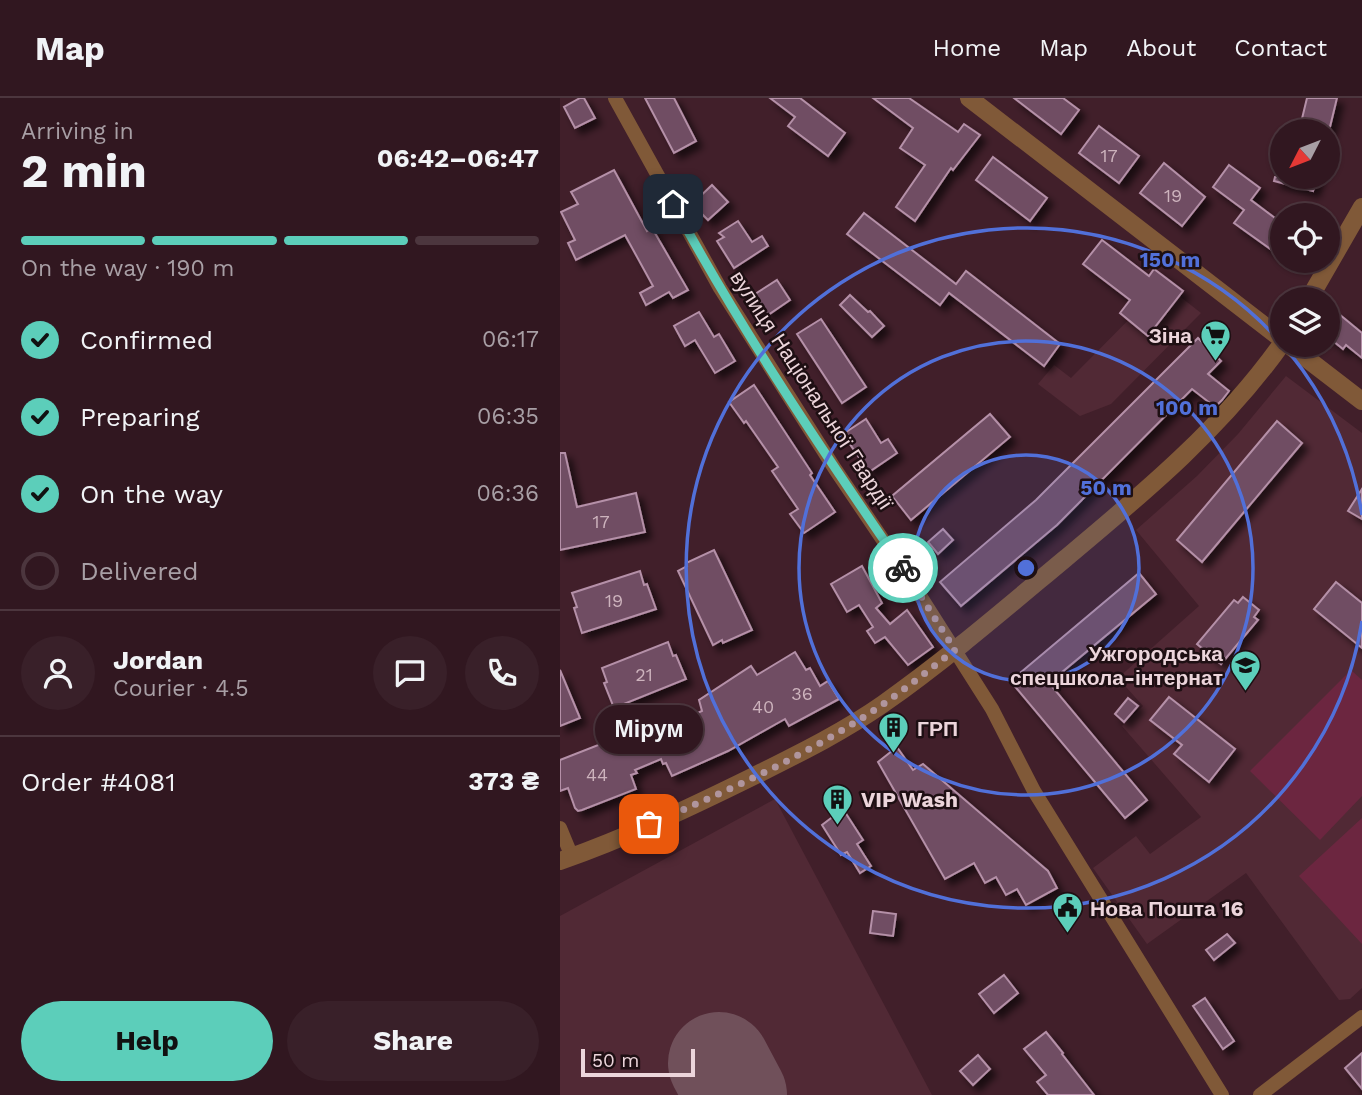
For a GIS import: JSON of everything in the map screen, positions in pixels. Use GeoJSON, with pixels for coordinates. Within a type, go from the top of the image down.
{"type":"FeatureCollection","features":[{"type":"Feature","properties":{"kind":"street","name":"вулиця Національної Гвардії"},"geometry":{"type":"LineString","coordinates":[[615,98],[720,288],[992,709],[1052,822],[1222,1095]]}},
{"type":"Feature","properties":{"kind":"street"},"geometry":{"type":"LineString","coordinates":[[969,98],[1270,331]]}},
{"type":"Feature","properties":{"kind":"street"},"geometry":{"type":"LineString","coordinates":[[1316,287],[1362,207]]}},
{"type":"Feature","properties":{"kind":"street"},"geometry":{"type":"LineString","coordinates":[[560,828],[566,859],[700,803],[831,736],[882,705],[955,650],[1150,488],[1236,400],[1270,357]]}},
{"type":"Feature","properties":{"kind":"street"},"geometry":{"type":"LineString","coordinates":[[1305,357],[1362,401]]}},
{"type":"Feature","properties":{"kind":"street"},"geometry":{"type":"LineString","coordinates":[[1260,1095],[1361,1020]]}},
{"type":"Feature","properties":{"kind":"shaded area"},"geometry":{"type":"Polygon","coordinates":[[[1164,284],[1201,313],[1111,404],[1080,416],[1038,384],[1054,365],[1071,378],[1164,284]]]}},
{"type":"Feature","properties":{"kind":"shaded area","name":"Ужгородська спецшкола-інтернат"},"geometry":{"type":"Polygon","coordinates":[[[1286,376],[1362,433],[1362,988],[1350,999],[1339,1000],[1246,873],[1147,944],[1093,868],[1136,836],[1150,854],[1201,817],[1122,726],[1143,706],[1118,678],[1199,606],[1136,530],[1197,476],[1238,434],[1286,376]]]}},
{"type":"Feature","properties":{"kind":"shaded area"},"geometry":{"type":"Polygon","coordinates":[[[1351,670],[1362,680],[1362,796],[1320,840],[1250,771],[1351,670]]]}},
{"type":"Feature","properties":{"kind":"shaded area"},"geometry":{"type":"Polygon","coordinates":[[[775,799],[932,1095],[560,1095],[560,916],[775,799]]]}},
{"type":"Feature","properties":{"kind":"shaded area"},"geometry":{"type":"Polygon","coordinates":[[[1362,818],[1362,944],[1299,876],[1362,818]]]}},
{"type":"Feature","properties":{"kind":"building"},"geometry":{"type":"Polygon","coordinates":[[[584,98],[595,118],[575,128],[564,107],[584,98]]]}},
{"type":"Feature","properties":{"kind":"building"},"geometry":{"type":"Polygon","coordinates":[[[645,98],[674,98],[696,141],[674,153],[645,98]]]}},
{"type":"Feature","properties":{"kind":"building"},"geometry":{"type":"Polygon","coordinates":[[[770,98],[800,98],[845,133],[828,156],[788,126],[795,117],[770,98]]]}},
{"type":"Feature","properties":{"kind":"building"},"geometry":{"type":"Polygon","coordinates":[[[873,98],[909,98],[958,132],[964,124],[980,135],[953,170],[951,168],[915,221],[896,207],[925,165],[900,148],[913,128],[873,98]]]}},
{"type":"Feature","properties":{"kind":"building"},"geometry":{"type":"Polygon","coordinates":[[[1014,98],[1063,98],[1079,110],[1061,134],[1014,98]]]}},
{"type":"Feature","properties":{"kind":"building"},"geometry":{"type":"Polygon","coordinates":[[[1307,98],[1337,98],[1332,119],[1302,119],[1307,98]]]}},
{"type":"Feature","properties":{"kind":"building"},"geometry":{"type":"Polygon","coordinates":[[[1099,126],[1139,156],[1119,183],[1079,153],[1099,126]]]}},
{"type":"Feature","properties":{"kind":"building"},"geometry":{"type":"Polygon","coordinates":[[[993,157],[1047,198],[1030,221],[976,180],[993,157]]]}},
{"type":"Feature","properties":{"kind":"building"},"geometry":{"type":"Polygon","coordinates":[[[1164,163],[1205,197],[1182,226],[1140,193],[1164,163]]]}},
{"type":"Feature","properties":{"kind":"building"},"geometry":{"type":"Polygon","coordinates":[[[1229,165],[1260,188],[1251,200],[1270,214],[1270,249],[1234,223],[1244,210],[1213,187],[1229,165]]]}},
{"type":"Feature","properties":{"kind":"building"},"geometry":{"type":"Polygon","coordinates":[[[614,170],[647,231],[652,228],[688,290],[673,298],[669,292],[646,305],[640,293],[653,286],[625,235],[576,260],[568,243],[575,240],[561,212],[578,204],[571,192],[614,170]]]}},
{"type":"Feature","properties":{"kind":"building"},"geometry":{"type":"Polygon","coordinates":[[[712,185],[728,202],[708,220],[692,204],[712,185]]]}},
{"type":"Feature","properties":{"kind":"building"},"geometry":{"type":"Polygon","coordinates":[[[864,213],[956,284],[966,271],[1060,344],[1044,366],[949,293],[940,305],[847,234],[864,213]]]}},
{"type":"Feature","properties":{"kind":"building"},"geometry":{"type":"Polygon","coordinates":[[[738,221],[752,242],[762,236],[768,246],[734,268],[717,241],[724,237],[719,233],[738,221]]]}},
{"type":"Feature","properties":{"kind":"building"},"geometry":{"type":"Polygon","coordinates":[[[1102,240],[1149,276],[1154,269],[1183,291],[1148,336],[1120,313],[1130,300],[1083,264],[1102,240]]]}},
{"type":"Feature","properties":{"kind":"building"},"geometry":{"type":"Polygon","coordinates":[[[777,280],[790,300],[768,315],[755,294],[777,280]]]}},
{"type":"Feature","properties":{"kind":"building"},"geometry":{"type":"Polygon","coordinates":[[[850,295],[884,326],[872,337],[840,305],[850,295]]]}},
{"type":"Feature","properties":{"kind":"building"},"geometry":{"type":"Polygon","coordinates":[[[699,312],[714,337],[719,334],[735,361],[715,373],[695,340],[685,346],[674,326],[699,312]]]}},
{"type":"Feature","properties":{"kind":"building"},"geometry":{"type":"Polygon","coordinates":[[[1340,315],[1362,333],[1362,358],[1346,345],[1343,349],[1340,347],[1340,315]]]}},
{"type":"Feature","properties":{"kind":"building"},"geometry":{"type":"Polygon","coordinates":[[[821,319],[866,387],[842,403],[797,334],[821,319]]]}},
{"type":"Feature","properties":{"kind":"building"},"geometry":{"type":"Polygon","coordinates":[[[1198,338],[1221,361],[1208,374],[1229,391],[1222,400],[1215,407],[1192,389],[1057,525],[961,606],[940,582],[1036,500],[1198,338]]]}},
{"type":"Feature","properties":{"kind":"building"},"geometry":{"type":"Polygon","coordinates":[[[754,385],[835,512],[804,533],[790,514],[798,509],[772,471],[778,467],[746,421],[744,423],[729,402],[754,385]]]}},
{"type":"Feature","properties":{"kind":"building"},"geometry":{"type":"Polygon","coordinates":[[[990,414],[1010,437],[911,520],[892,496],[990,414]]]}},
{"type":"Feature","properties":{"kind":"building"},"geometry":{"type":"Polygon","coordinates":[[[866,419],[881,443],[888,439],[897,453],[869,472],[843,434],[866,419]]]}},
{"type":"Feature","properties":{"kind":"building"},"geometry":{"type":"Polygon","coordinates":[[[1277,421],[1302,443],[1202,562],[1177,540],[1277,421]]]}},
{"type":"Feature","properties":{"kind":"building"},"geometry":{"type":"Polygon","coordinates":[[[560,453],[565,453],[577,507],[636,493],[645,532],[560,550],[560,453]]]}},
{"type":"Feature","properties":{"kind":"building"},"geometry":{"type":"Polygon","coordinates":[[[1362,489],[1362,519],[1348,511],[1362,489]]]}},
{"type":"Feature","properties":{"kind":"building"},"geometry":{"type":"Polygon","coordinates":[[[943,529],[953,540],[938,554],[928,542],[943,529]]]}},
{"type":"Feature","properties":{"kind":"building"},"geometry":{"type":"Polygon","coordinates":[[[714,550],[752,630],[713,645],[678,571],[687,566],[686,563],[714,550]]]}},
{"type":"Feature","properties":{"kind":"building"},"geometry":{"type":"Polygon","coordinates":[[[862,566],[882,603],[876,608],[890,624],[907,610],[933,647],[908,665],[885,637],[875,643],[867,631],[873,627],[859,605],[847,612],[831,584],[862,566]]]}},
{"type":"Feature","properties":{"kind":"building"},"geometry":{"type":"Polygon","coordinates":[[[640,571],[656,609],[582,633],[572,593],[640,571]]]}},
{"type":"Feature","properties":{"kind":"building"},"geometry":{"type":"Polygon","coordinates":[[[1139,573],[1156,594],[1049,683],[1147,800],[1125,818],[1012,683],[1016,680],[1014,678],[1139,573]]]}},
{"type":"Feature","properties":{"kind":"building"},"geometry":{"type":"Polygon","coordinates":[[[1336,582],[1362,603],[1362,648],[1314,609],[1336,582]]]}},
{"type":"Feature","properties":{"kind":"building"},"geometry":{"type":"Polygon","coordinates":[[[1243,597],[1259,610],[1254,617],[1258,620],[1221,664],[1197,644],[1234,600],[1238,603],[1243,597]]]}},
{"type":"Feature","properties":{"kind":"building"},"geometry":{"type":"Polygon","coordinates":[[[668,642],[686,679],[614,708],[604,683],[607,682],[602,668],[668,642]]]}},
{"type":"Feature","properties":{"kind":"building"},"geometry":{"type":"Polygon","coordinates":[[[795,652],[806,670],[810,668],[820,686],[828,681],[839,699],[789,726],[785,719],[728,751],[672,776],[661,759],[635,770],[637,773],[631,775],[636,789],[582,810],[575,808],[568,788],[560,791],[560,760],[616,738],[622,753],[654,738],[652,734],[702,711],[699,700],[751,666],[757,675],[795,652]]]}},
{"type":"Feature","properties":{"kind":"building"},"geometry":{"type":"Polygon","coordinates":[[[560,670],[580,718],[560,726],[560,670]]]}},
{"type":"Feature","properties":{"kind":"building"},"geometry":{"type":"Polygon","coordinates":[[[1169,697],[1235,749],[1209,782],[1174,754],[1182,745],[1150,720],[1169,697]]]}},
{"type":"Feature","properties":{"kind":"building"},"geometry":{"type":"Polygon","coordinates":[[[1128,698],[1138,706],[1124,722],[1115,714],[1128,698]]]}},
{"type":"Feature","properties":{"kind":"building"},"geometry":{"type":"Polygon","coordinates":[[[897,747],[913,770],[923,764],[1048,871],[1057,888],[1026,905],[1017,889],[1006,895],[996,877],[985,883],[974,863],[945,879],[878,762],[897,747]]]}},
{"type":"Feature","properties":{"kind":"building","name":"VIP Wash"},"geometry":{"type":"Polygon","coordinates":[[[843,809],[863,840],[857,844],[871,866],[860,873],[847,852],[841,855],[822,825],[843,809]]]}},
{"type":"Feature","properties":{"kind":"building"},"geometry":{"type":"Polygon","coordinates":[[[873,911],[896,914],[893,936],[870,933],[873,911]]]}},
{"type":"Feature","properties":{"kind":"building"},"geometry":{"type":"Polygon","coordinates":[[[1227,934],[1235,943],[1214,960],[1206,950],[1227,934]]]}},
{"type":"Feature","properties":{"kind":"building"},"geometry":{"type":"Polygon","coordinates":[[[1004,975],[1018,993],[994,1013],[979,994],[1004,975]]]}},
{"type":"Feature","properties":{"kind":"building"},"geometry":{"type":"Polygon","coordinates":[[[1205,998],[1234,1041],[1223,1049],[1193,1006],[1205,998]]]}},
{"type":"Feature","properties":{"kind":"building"},"geometry":{"type":"Polygon","coordinates":[[[1046,1032],[1094,1095],[1048,1095],[1037,1082],[1046,1075],[1024,1049],[1046,1032]]]}},
{"type":"Feature","properties":{"kind":"building"},"geometry":{"type":"Polygon","coordinates":[[[1362,1053],[1362,1089],[1345,1068],[1362,1053]]]}},
{"type":"Feature","properties":{"kind":"building"},"geometry":{"type":"Polygon","coordinates":[[[978,1055],[990,1069],[973,1085],[960,1071],[978,1055]]]}},
{"type":"Feature","properties":{"kind":"runway"},"geometry":{"type":"LineString","coordinates":[[719,1063],[736,1095]]}},
{"type":"Feature","properties":{"kind":"way so far"},"geometry":{"type":"LineString","coordinates":[[649,824],[700,803],[831,736],[882,705],[955,650],[903,568]]}},
{"type":"Feature","properties":{"kind":"place","name":"Зіна"},"geometry":{"type":"Point","coordinates":[1215,362]}},
{"type":"Feature","properties":{"kind":"place","name":"Ужгородська спецшкола-інтернат"},"geometry":{"type":"Point","coordinates":[1246,692]}},
{"type":"Feature","properties":{"kind":"place","name":"ГРП"},"geometry":{"type":"Point","coordinates":[894,755]}},
{"type":"Feature","properties":{"kind":"place","name":"Мірум"},"geometry":{"type":"Point","coordinates":[649,824]}},
{"type":"Feature","properties":{"kind":"place","name":"VIP Wash"},"geometry":{"type":"Point","coordinates":[838,826]}},
{"type":"Feature","properties":{"kind":"place","name":"Нова Пошта 16"},"geometry":{"type":"Point","coordinates":[1067,935]}},
{"type":"Feature","properties":{"kind":"route"},"geometry":{"type":"LineString","coordinates":[[673,204],[720,288],[835,469],[903,568]]}}]}
